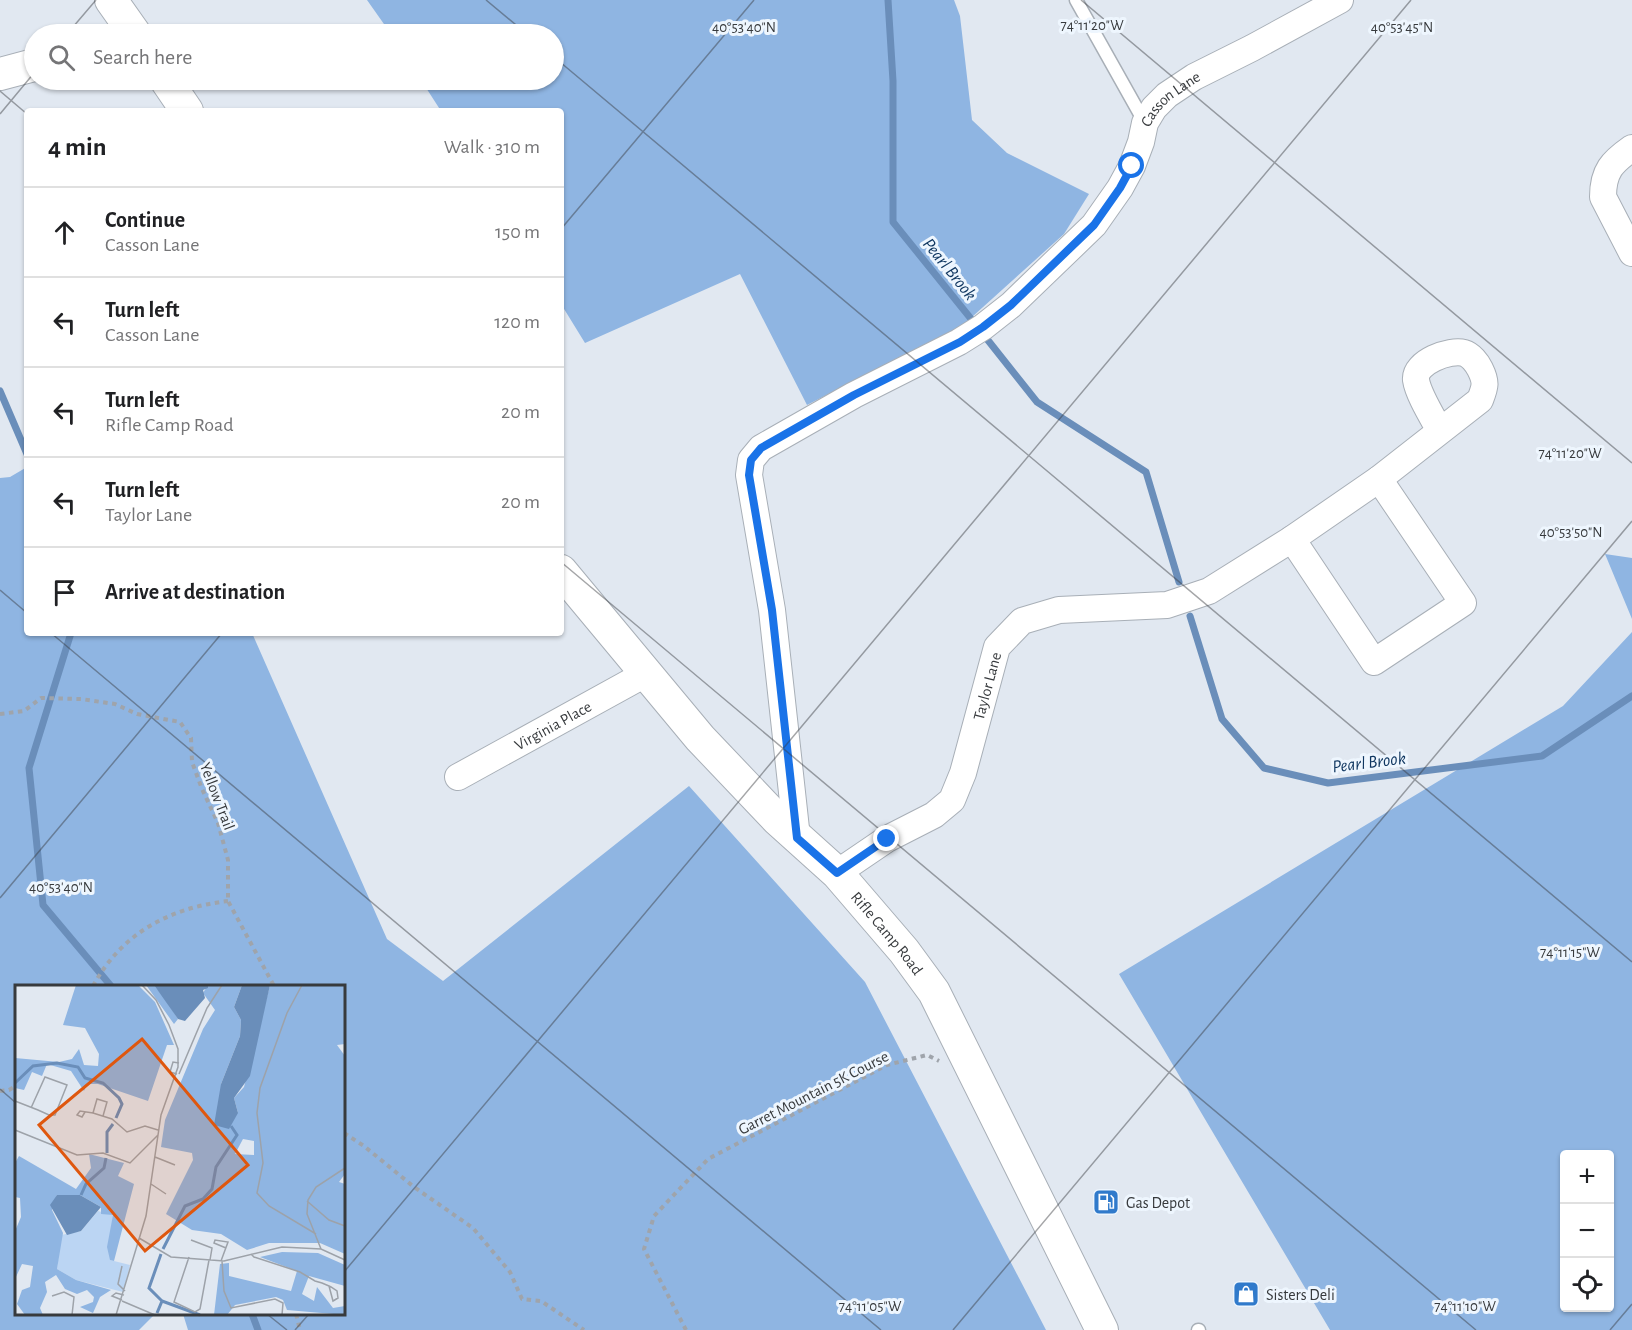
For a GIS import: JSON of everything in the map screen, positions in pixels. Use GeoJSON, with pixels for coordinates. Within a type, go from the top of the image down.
{"type":"FeatureCollection","features":[{"type":"Feature","properties":{"kind":"street"},"geometry":{"type":"LineString","coordinates":[[111,0],[128,24]]}},
{"type":"Feature","properties":{"kind":"street","name":"Casson Lane"},"geometry":{"type":"LineString","coordinates":[[797,838],[772,610],[749,475],[751,460],[761,448],[789,431],[854,395],[960,342],[983,327],[1011,305],[1094,225],[1120,188],[1132,166],[1145,123],[1154,108],[1167,95],[1194,77],[1340,0]]}},
{"type":"Feature","properties":{"kind":"street"},"geometry":{"type":"LineString","coordinates":[[0,74],[24,68]]}},
{"type":"Feature","properties":{"kind":"street"},"geometry":{"type":"LineString","coordinates":[[173,90],[185,108]]}},
{"type":"Feature","properties":{"kind":"street"},"geometry":{"type":"LineString","coordinates":[[1632,148],[1616,160],[1610,168],[1605,178],[1603,197],[1632,253]]}},
{"type":"Feature","properties":{"kind":"street","name":"Taylor Lane"},"geometry":{"type":"LineString","coordinates":[[837,873],[887,839],[934,815],[952,800],[963,774],[997,646],[1022,621],[1059,610],[1167,605],[1209,591],[1292,539],[1379,479],[1440,431]]}},
{"type":"Feature","properties":{"kind":"street"},"geometry":{"type":"LineString","coordinates":[[1292,539],[1374,662],[1463,603],[1379,479]]}},
{"type":"Feature","properties":{"kind":"street","name":"Rifle Camp Road"},"geometry":{"type":"LineString","coordinates":[[564,574],[700,738],[777,819],[837,873],[904,951],[934,992],[1102,1330]]}},
{"type":"Feature","properties":{"kind":"street","name":"Virginia Place"},"geometry":{"type":"LineString","coordinates":[[458,777],[646,674]]}},
{"type":"Feature","properties":{"kind":"lane"},"geometry":{"type":"LineString","coordinates":[[1076,0],[1145,123]]}},
{"type":"Feature","properties":{"kind":"path","name":"Yellow Trail"},"geometry":{"type":"LineString","coordinates":[[0,714],[24,711],[41,698],[81,699],[115,704],[137,714],[180,722],[191,738],[192,762],[219,823],[228,860],[228,901],[273,985]]}},
{"type":"Feature","properties":{"kind":"path"},"geometry":{"type":"LineString","coordinates":[[94,985],[115,955],[144,928],[179,912],[204,904],[228,901]]}},
{"type":"Feature","properties":{"kind":"path","name":"Garret Mountain 5K Course"},"geometry":{"type":"LineString","coordinates":[[687,1330],[644,1249],[654,1216],[701,1167],[708,1160],[887,1065],[927,1055],[945,1064]]}},
{"type":"Feature","properties":{"kind":"path"},"geometry":{"type":"LineString","coordinates":[[0,1091],[15,1087]]}},
{"type":"Feature","properties":{"kind":"path"},"geometry":{"type":"LineString","coordinates":[[345,1134],[364,1146],[414,1187],[473,1228],[510,1272],[522,1299],[541,1301],[584,1330]]}},
{"type":"Feature","properties":{"kind":"path"},"geometry":{"type":"LineString","coordinates":[[296,1315],[300,1330]]}},
{"type":"Feature","properties":{"kind":"shaded area"},"geometry":{"type":"Polygon","coordinates":[[[367,0],[954,0],[960,16],[972,120],[1007,153],[1089,194],[1064,234],[962,326],[807,405],[740,274],[585,343],[564,309],[564,108],[439,108],[427,90],[564,90],[564,24],[384,24],[367,0]]]}},
{"type":"Feature","properties":{"kind":"shaded area"},"geometry":{"type":"Polygon","coordinates":[[[24,469],[24,636],[253,636],[387,939],[443,981],[689,786],[865,982],[1046,1330],[188,1330],[183,1315],[345,1315],[345,985],[15,985],[15,1315],[154,1315],[139,1330],[0,1330],[0,478],[10,477],[24,469]]]}},
{"type":"Feature","properties":{"kind":"shaded area"},"geometry":{"type":"Polygon","coordinates":[[[1605,554],[1632,558],[1632,619],[1605,554]]]}},
{"type":"Feature","properties":{"kind":"shaded area"},"geometry":{"type":"Polygon","coordinates":[[[1632,632],[1632,1330],[1330,1330],[1119,974],[1563,706],[1632,632]]]}},
{"type":"Feature","properties":{"kind":"waterway","name":"Pearl Brook"},"geometry":{"type":"LineString","coordinates":[[888,0],[893,81],[893,222],[976,325]]}},
{"type":"Feature","properties":{"kind":"waterway","name":"Pearl Brook"},"geometry":{"type":"LineString","coordinates":[[983,334],[1037,402],[1146,472],[1179,582]]}},
{"type":"Feature","properties":{"kind":"waterway"},"geometry":{"type":"LineString","coordinates":[[0,391],[24,447]]}},
{"type":"Feature","properties":{"kind":"waterway","name":"Pearl Brook"},"geometry":{"type":"LineString","coordinates":[[1190,616],[1222,719],[1264,768],[1328,783],[1542,756],[1632,696]]}},
{"type":"Feature","properties":{"kind":"waterway"},"geometry":{"type":"LineString","coordinates":[[70,636],[29,768],[43,905],[110,985]]}},
{"type":"Feature","properties":{"kind":"waterway"},"geometry":{"type":"LineString","coordinates":[[252,1315],[258,1330]]}},
{"type":"Feature","properties":{"kind":"place","name":"Gas Depot"},"geometry":{"type":"Point","coordinates":[1106,1202]}},
{"type":"Feature","properties":{"kind":"place","name":"Sisters Deli"},"geometry":{"type":"Point","coordinates":[1246,1294]}},
{"type":"Feature","properties":{"kind":"route"},"geometry":{"type":"LineString","coordinates":[[887,839],[837,873],[797,838],[772,610],[749,475],[751,460],[761,448],[789,431],[854,395],[960,342],[983,327],[1041,278],[1094,225],[1120,188],[1132,166]]}}]}
